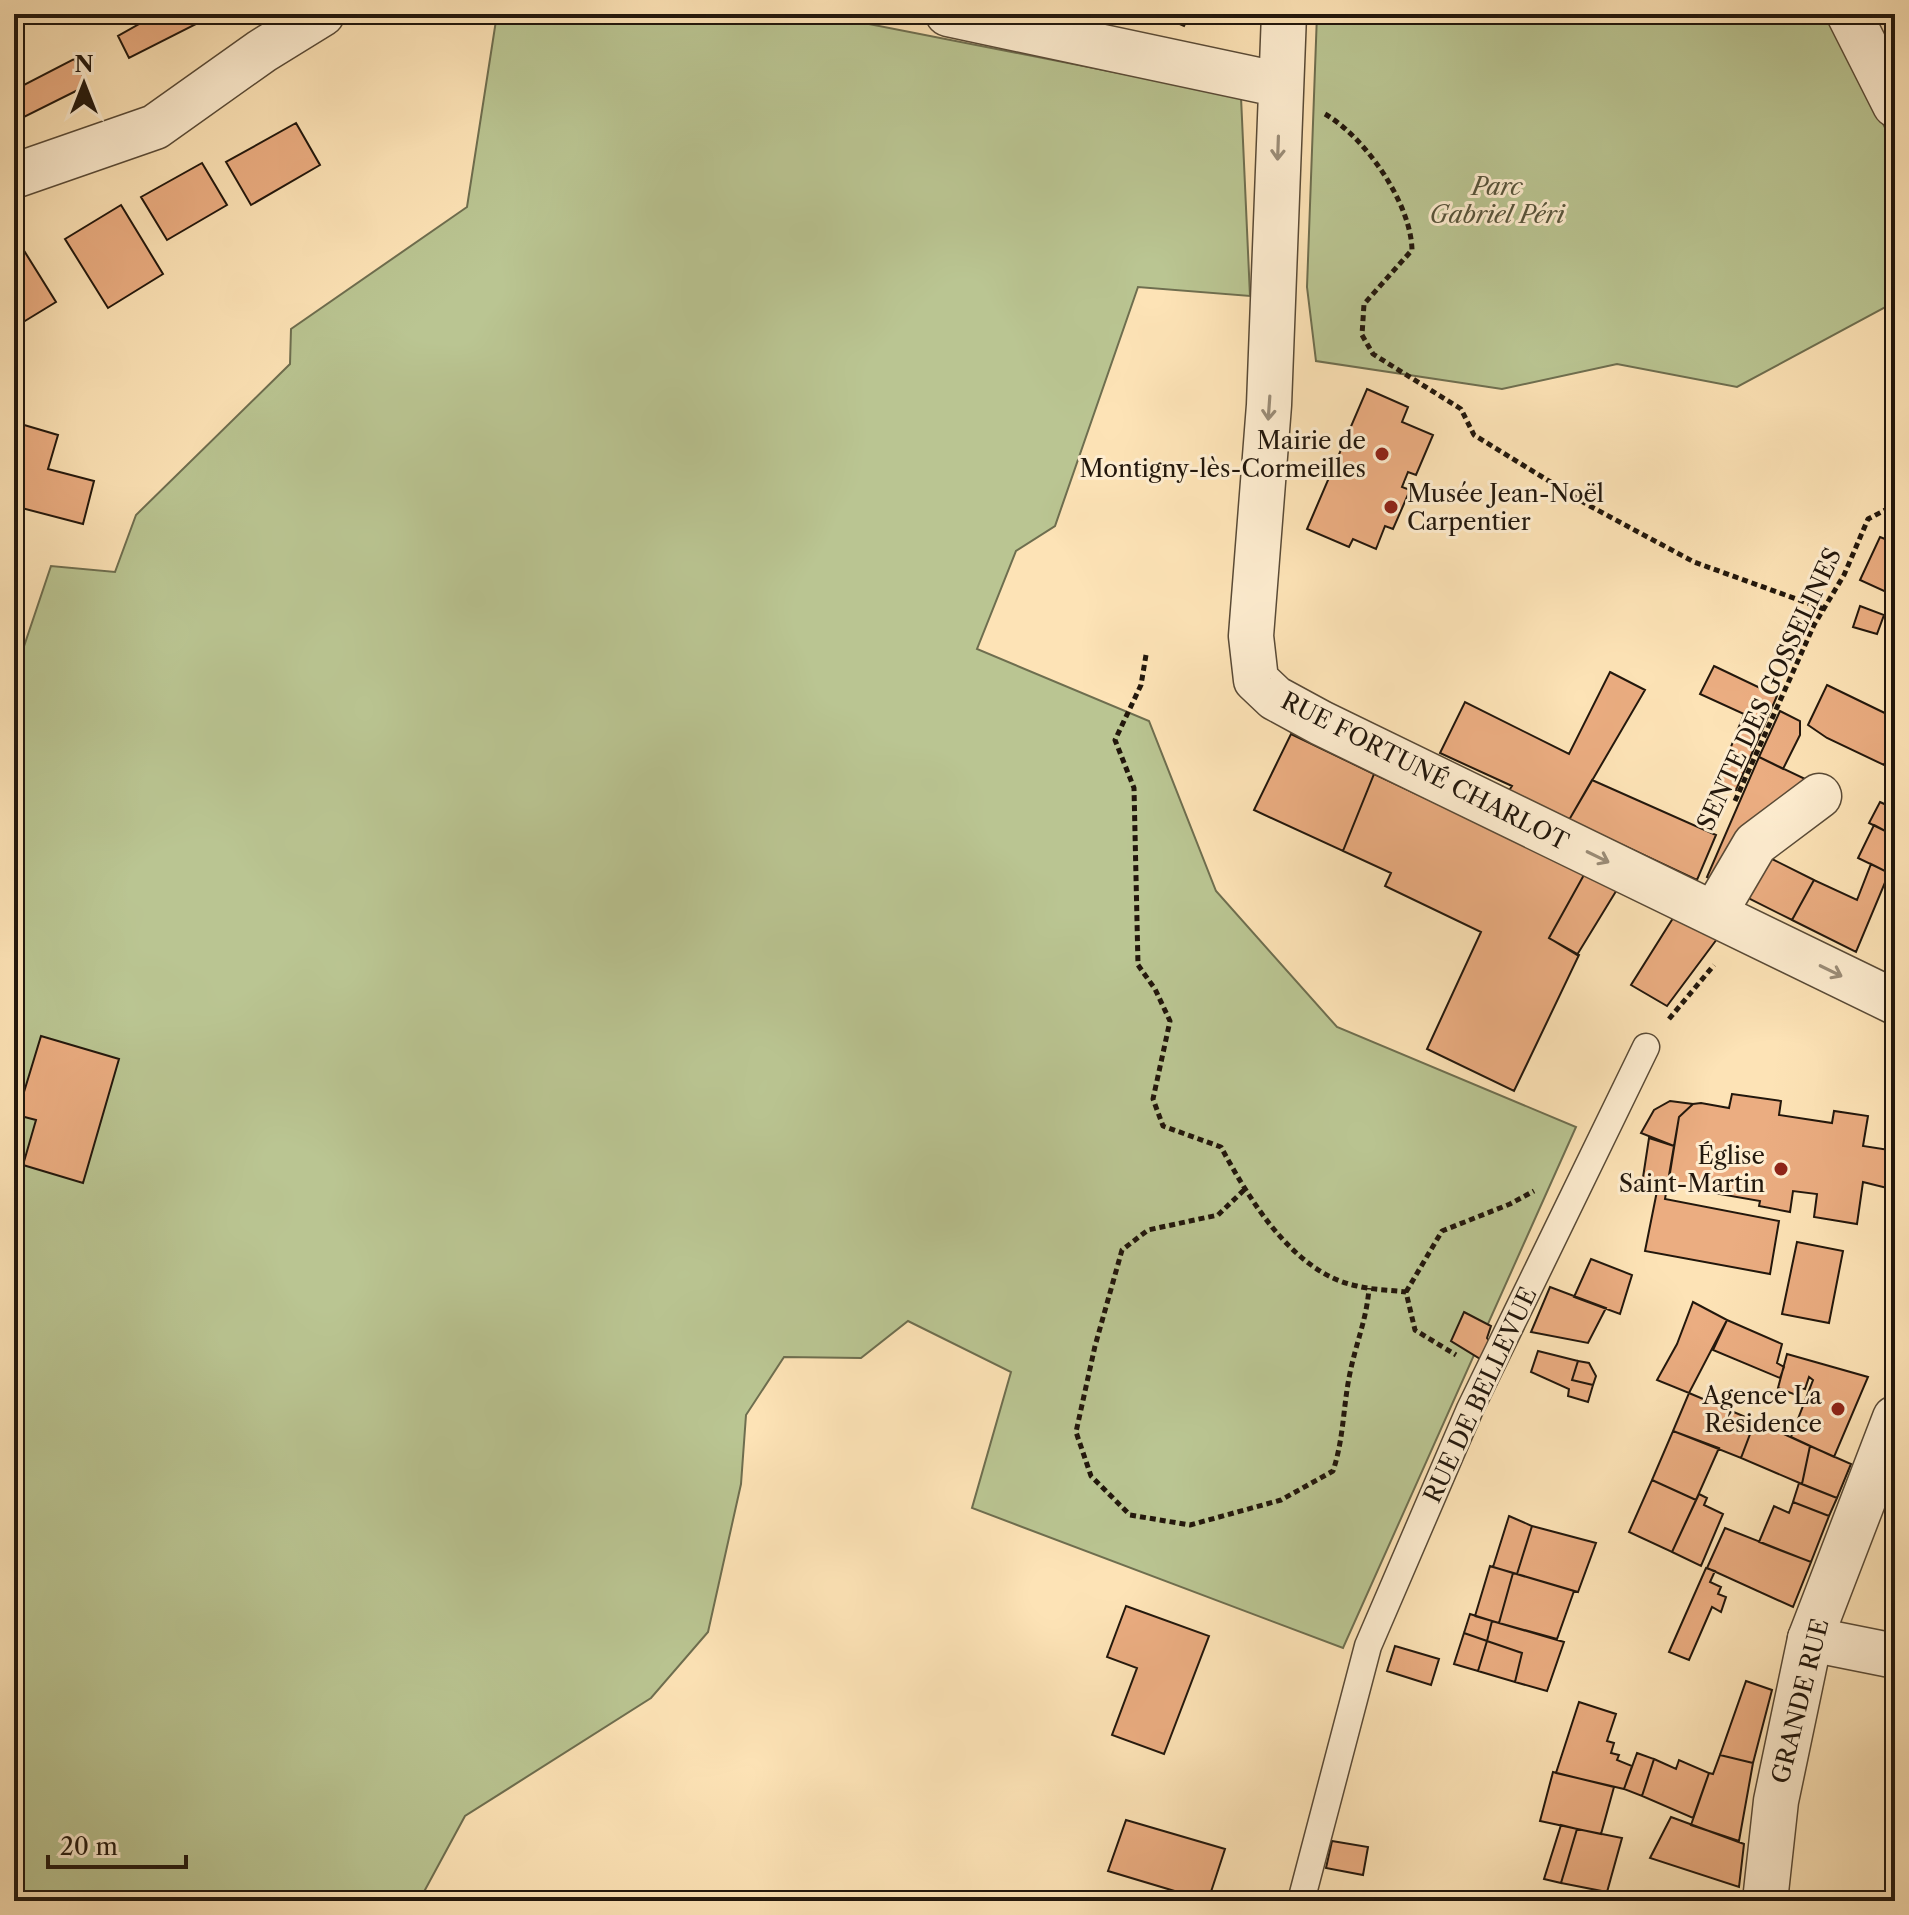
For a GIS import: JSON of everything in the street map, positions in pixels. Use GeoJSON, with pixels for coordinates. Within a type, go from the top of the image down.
{"type":"FeatureCollection","features":[{"type":"Feature","properties":{"kind":"street"},"geometry":{"type":"LineString","coordinates":[[14,176],[155,127],[262,51],[322,14]]}},
{"type":"Feature","properties":{"kind":"street"},"geometry":{"type":"LineString","coordinates":[[948,14],[1281,85]]}},
{"type":"Feature","properties":{"kind":"street","name":"RUE FORTUNÉ CHARLOT"},"geometry":{"type":"LineString","coordinates":[[1284,14],[1269,405],[1251,636],[1256,680],[1275,698],[1321,723],[1895,1002]]}},
{"type":"Feature","properties":{"kind":"street"},"geometry":{"type":"LineString","coordinates":[[1849,14],[1895,105]]}},
{"type":"Feature","properties":{"kind":"street"},"geometry":{"type":"LineString","coordinates":[[1729,921],[1755,844],[1819,796]]}},
{"type":"Feature","properties":{"kind":"street","name":"GRANDE RUE"},"geometry":{"type":"LineString","coordinates":[[1765,1901],[1776,1801],[1810,1639],[1895,1418]]}},
{"type":"Feature","properties":{"kind":"street"},"geometry":{"type":"LineString","coordinates":[[1810,1639],[1895,1656]]}},
{"type":"Feature","properties":{"kind":"lane","name":"RUE DE BELLEVUE"},"geometry":{"type":"LineString","coordinates":[[1301,1901],[1368,1646],[1491,1367],[1646,1047]]}},
{"type":"Feature","properties":{"kind":"path"},"geometry":{"type":"LineString","coordinates":[[1281,85],[1335,120],[1373,153],[1412,233],[1412,250],[1364,304],[1362,335],[1373,354],[1461,409],[1474,435],[1643,536],[1694,562],[1824,609]]}},
{"type":"Feature","properties":{"kind":"path","name":"SENTE DES GOSSELINES"},"geometry":{"type":"LineString","coordinates":[[1731,810],[1868,519],[1895,505]]}},
{"type":"Feature","properties":{"kind":"path"},"geometry":{"type":"LineString","coordinates":[[1146,655],[1141,685],[1115,740],[1134,788],[1138,965],[1155,989],[1170,1021],[1153,1099],[1163,1126],[1221,1147],[1244,1190],[1300,1256],[1329,1276],[1369,1288],[1406,1292]]}},
{"type":"Feature","properties":{"kind":"path"},"geometry":{"type":"LineString","coordinates":[[1646,1047],[1729,921]]}},
{"type":"Feature","properties":{"kind":"path"},"geometry":{"type":"LineString","coordinates":[[1491,1367],[1469,1363],[1415,1330],[1406,1292],[1442,1231],[1510,1204],[1532,1193],[1540,1182]]}},
{"type":"Feature","properties":{"kind":"path"},"geometry":{"type":"LineString","coordinates":[[1244,1190],[1218,1215],[1148,1230],[1122,1250],[1095,1346],[1076,1432],[1091,1476],[1130,1515],[1190,1525],[1281,1500],[1333,1471],[1343,1442],[1350,1373],[1367,1317],[1369,1288]]}},
{"type":"Feature","properties":{"kind":"green space"},"geometry":{"type":"Polygon","coordinates":[[[497,14],[818,14],[1241,97],[1250,296],[1138,287],[1055,526],[1016,551],[977,649],[1149,721],[1216,891],[1337,1027],[1576,1127],[1343,1648],[972,1508],[1011,1372],[908,1321],[861,1358],[784,1357],[746,1415],[741,1484],[708,1632],[651,1698],[465,1816],[419,1901],[14,1901],[14,676],[51,566],[115,572],[136,515],[290,364],[291,329],[467,207],[497,14]]]}},
{"type":"Feature","properties":{"kind":"green space","name":"Parc Gabriel Péri"},"geometry":{"type":"Polygon","coordinates":[[[1317,14],[1829,14],[1895,148],[1895,302],[1737,387],[1617,364],[1502,389],[1316,361],[1307,287],[1317,14]]]}},
{"type":"Feature","properties":{"kind":"building"},"geometry":{"type":"Polygon","coordinates":[[[157,14],[214,15],[129,58],[118,36],[157,14]]]}},
{"type":"Feature","properties":{"kind":"building"},"geometry":{"type":"Polygon","coordinates":[[[1157,14],[1190,14],[1184,26],[1157,14]]]}},
{"type":"Feature","properties":{"kind":"building"},"geometry":{"type":"Polygon","coordinates":[[[74,59],[88,85],[14,122],[14,90],[74,59]]]}},
{"type":"Feature","properties":{"kind":"building"},"geometry":{"type":"Polygon","coordinates":[[[296,123],[320,165],[251,205],[226,162],[296,123]]]}},
{"type":"Feature","properties":{"kind":"building"},"geometry":{"type":"Polygon","coordinates":[[[202,163],[227,205],[167,240],[141,197],[202,163]]]}},
{"type":"Feature","properties":{"kind":"building"},"geometry":{"type":"Polygon","coordinates":[[[121,205],[163,274],[108,308],[65,239],[121,205]]]}},
{"type":"Feature","properties":{"kind":"building"},"geometry":{"type":"Polygon","coordinates":[[[23,249],[56,302],[20,324],[14,315],[14,254],[23,249]]]}},
{"type":"Feature","properties":{"kind":"building","name":"Mairie de Montigny-lès-Cormeilles"},"geometry":{"type":"Polygon","coordinates":[[[1367,389],[1408,407],[1402,422],[1433,435],[1416,475],[1408,472],[1402,487],[1410,490],[1393,529],[1385,526],[1376,549],[1353,539],[1349,547],[1307,529],[1367,389]]]}},
{"type":"Feature","properties":{"kind":"building"},"geometry":{"type":"Polygon","coordinates":[[[14,422],[58,435],[48,469],[94,481],[83,524],[14,506],[14,422]]]}},
{"type":"Feature","properties":{"kind":"building"},"geometry":{"type":"Polygon","coordinates":[[[1880,537],[1895,543],[1895,596],[1860,580],[1880,537]]]}},
{"type":"Feature","properties":{"kind":"building"},"geometry":{"type":"Polygon","coordinates":[[[1860,606],[1884,615],[1877,634],[1853,627],[1860,606]]]}},
{"type":"Feature","properties":{"kind":"building"},"geometry":{"type":"Polygon","coordinates":[[[1714,666],[1777,696],[1736,790],[1717,782],[1744,714],[1700,694],[1714,666]]]}},
{"type":"Feature","properties":{"kind":"building"},"geometry":{"type":"Polygon","coordinates":[[[1610,672],[1645,690],[1569,820],[1508,792],[1512,786],[1440,753],[1465,702],[1569,754],[1610,672]]]}},
{"type":"Feature","properties":{"kind":"building"},"geometry":{"type":"Polygon","coordinates":[[[1827,685],[1895,718],[1895,742],[1884,765],[1827,738],[1808,725],[1827,685]]]}},
{"type":"Feature","properties":{"kind":"building"},"geometry":{"type":"Polygon","coordinates":[[[1780,711],[1800,721],[1800,735],[1783,769],[1759,757],[1780,711]]]}},
{"type":"Feature","properties":{"kind":"building"},"geometry":{"type":"Polygon","coordinates":[[[1291,734],[1374,774],[1343,851],[1254,810],[1291,734]]]}},
{"type":"Feature","properties":{"kind":"building"},"geometry":{"type":"Polygon","coordinates":[[[1759,757],[1820,786],[1719,883],[1707,877],[1759,757]]]}},
{"type":"Feature","properties":{"kind":"building"},"geometry":{"type":"Polygon","coordinates":[[[1374,774],[1585,873],[1549,938],[1579,955],[1514,1091],[1427,1049],[1481,932],[1385,886],[1391,873],[1343,851],[1374,774]]]}},
{"type":"Feature","properties":{"kind":"building"},"geometry":{"type":"Polygon","coordinates":[[[1592,780],[1716,835],[1697,880],[1569,820],[1592,780]]]}},
{"type":"Feature","properties":{"kind":"building"},"geometry":{"type":"Polygon","coordinates":[[[1880,802],[1895,809],[1895,836],[1869,823],[1880,802]]]}},
{"type":"Feature","properties":{"kind":"building"},"geometry":{"type":"Polygon","coordinates":[[[1874,825],[1895,836],[1895,859],[1889,873],[1858,858],[1874,825]]]}},
{"type":"Feature","properties":{"kind":"building"},"geometry":{"type":"Polygon","coordinates":[[[1766,856],[1814,880],[1792,920],[1738,893],[1766,856]]]}},
{"type":"Feature","properties":{"kind":"building"},"geometry":{"type":"Polygon","coordinates":[[[1895,859],[1895,884],[1887,880],[1895,859]]]}},
{"type":"Feature","properties":{"kind":"building"},"geometry":{"type":"Polygon","coordinates":[[[1871,864],[1889,873],[1856,952],[1792,920],[1814,880],[1857,900],[1871,864]]]}},
{"type":"Feature","properties":{"kind":"building"},"geometry":{"type":"Polygon","coordinates":[[[1585,873],[1618,888],[1577,955],[1549,938],[1585,873]]]}},
{"type":"Feature","properties":{"kind":"building"},"geometry":{"type":"Polygon","coordinates":[[[1675,915],[1720,935],[1667,1006],[1631,985],[1675,915]]]}},
{"type":"Feature","properties":{"kind":"building"},"geometry":{"type":"Polygon","coordinates":[[[41,1036],[119,1059],[83,1183],[23,1165],[36,1120],[17,1115],[41,1036]]]}},
{"type":"Feature","properties":{"kind":"building","name":"Église Saint-Martin"},"geometry":{"type":"Polygon","coordinates":[[[1732,1094],[1781,1101],[1779,1115],[1832,1123],[1834,1111],[1868,1116],[1863,1146],[1895,1148],[1890,1182],[1893,1186],[1887,1188],[1863,1182],[1857,1224],[1814,1217],[1817,1194],[1793,1191],[1790,1212],[1759,1206],[1760,1201],[1668,1185],[1679,1117],[1693,1104],[1729,1108],[1732,1094]]]}},
{"type":"Feature","properties":{"kind":"building"},"geometry":{"type":"Polygon","coordinates":[[[1670,1101],[1693,1104],[1679,1117],[1674,1146],[1641,1133],[1654,1110],[1670,1101]]]}},
{"type":"Feature","properties":{"kind":"building"},"geometry":{"type":"Polygon","coordinates":[[[1649,1138],[1674,1146],[1665,1199],[1779,1221],[1770,1274],[1645,1251],[1658,1186],[1642,1184],[1649,1138]]]}},
{"type":"Feature","properties":{"kind":"building"},"geometry":{"type":"Polygon","coordinates":[[[1797,1242],[1843,1251],[1829,1323],[1782,1314],[1797,1242]]]}},
{"type":"Feature","properties":{"kind":"building"},"geometry":{"type":"Polygon","coordinates":[[[1591,1259],[1632,1275],[1620,1314],[1574,1297],[1591,1259]]]}},
{"type":"Feature","properties":{"kind":"building"},"geometry":{"type":"Polygon","coordinates":[[[1550,1287],[1606,1308],[1588,1343],[1531,1332],[1550,1287]]]}},
{"type":"Feature","properties":{"kind":"building"},"geometry":{"type":"Polygon","coordinates":[[[1693,1302],[1727,1320],[1689,1393],[1657,1380],[1677,1344],[1693,1302]]]}},
{"type":"Feature","properties":{"kind":"building"},"geometry":{"type":"Polygon","coordinates":[[[1464,1312],[1491,1326],[1487,1338],[1491,1343],[1482,1360],[1451,1341],[1464,1312]]]}},
{"type":"Feature","properties":{"kind":"building"},"geometry":{"type":"Polygon","coordinates":[[[1727,1320],[1782,1344],[1777,1363],[1784,1367],[1780,1378],[1713,1350],[1727,1320]]]}},
{"type":"Feature","properties":{"kind":"building"},"geometry":{"type":"Polygon","coordinates":[[[1538,1351],[1578,1361],[1572,1380],[1593,1385],[1588,1402],[1568,1396],[1569,1389],[1531,1372],[1538,1351]]]}},
{"type":"Feature","properties":{"kind":"building"},"geometry":{"type":"Polygon","coordinates":[[[1787,1354],[1868,1377],[1834,1457],[1791,1437],[1813,1380],[1809,1377],[1805,1389],[1798,1387],[1796,1395],[1778,1388],[1787,1354]]]}},
{"type":"Feature","properties":{"kind":"building"},"geometry":{"type":"Polygon","coordinates":[[[1578,1361],[1589,1363],[1596,1376],[1593,1385],[1572,1380],[1578,1361]]]}},
{"type":"Feature","properties":{"kind":"building"},"geometry":{"type":"Polygon","coordinates":[[[1689,1393],[1755,1421],[1741,1458],[1673,1431],[1689,1393]]]}},
{"type":"Feature","properties":{"kind":"building"},"geometry":{"type":"Polygon","coordinates":[[[1755,1421],[1810,1446],[1802,1484],[1741,1458],[1755,1421]]]}},
{"type":"Feature","properties":{"kind":"building"},"geometry":{"type":"Polygon","coordinates":[[[1673,1431],[1719,1448],[1696,1500],[1652,1480],[1673,1431]]]}},
{"type":"Feature","properties":{"kind":"building"},"geometry":{"type":"Polygon","coordinates":[[[1810,1446],[1851,1464],[1837,1498],[1802,1484],[1810,1446]]]}},
{"type":"Feature","properties":{"kind":"building"},"geometry":{"type":"Polygon","coordinates":[[[1652,1480],[1696,1500],[1672,1552],[1629,1532],[1652,1480]]]}},
{"type":"Feature","properties":{"kind":"building"},"geometry":{"type":"Polygon","coordinates":[[[1799,1483],[1837,1498],[1829,1516],[1793,1502],[1799,1483]]]}},
{"type":"Feature","properties":{"kind":"building"},"geometry":{"type":"Polygon","coordinates":[[[1699,1494],[1707,1498],[1704,1505],[1723,1514],[1701,1566],[1672,1552],[1699,1494]]]}},
{"type":"Feature","properties":{"kind":"building"},"geometry":{"type":"Polygon","coordinates":[[[1793,1502],[1829,1516],[1811,1562],[1759,1542],[1774,1506],[1789,1513],[1793,1502]]]}},
{"type":"Feature","properties":{"kind":"building"},"geometry":{"type":"Polygon","coordinates":[[[1509,1516],[1532,1526],[1517,1574],[1493,1567],[1509,1516]]]}},
{"type":"Feature","properties":{"kind":"building"},"geometry":{"type":"Polygon","coordinates":[[[1532,1526],[1596,1543],[1578,1592],[1517,1574],[1532,1526]]]}},
{"type":"Feature","properties":{"kind":"building"},"geometry":{"type":"Polygon","coordinates":[[[1725,1528],[1811,1562],[1793,1607],[1707,1568],[1725,1528]]]}},
{"type":"Feature","properties":{"kind":"building"},"geometry":{"type":"Polygon","coordinates":[[[1490,1566],[1513,1573],[1499,1623],[1475,1616],[1490,1566]]]}},
{"type":"Feature","properties":{"kind":"building"},"geometry":{"type":"Polygon","coordinates":[[[1706,1568],[1715,1571],[1710,1582],[1721,1587],[1718,1594],[1726,1597],[1721,1612],[1712,1607],[1689,1660],[1669,1652],[1706,1568]]]}},
{"type":"Feature","properties":{"kind":"building"},"geometry":{"type":"Polygon","coordinates":[[[1513,1573],[1574,1591],[1557,1639],[1499,1623],[1513,1573]]]}},
{"type":"Feature","properties":{"kind":"building"},"geometry":{"type":"Polygon","coordinates":[[[1126,1606],[1209,1636],[1164,1754],[1112,1735],[1137,1668],[1107,1657],[1126,1606]]]}},
{"type":"Feature","properties":{"kind":"building"},"geometry":{"type":"Polygon","coordinates":[[[1470,1614],[1492,1621],[1487,1641],[1464,1633],[1470,1614]]]}},
{"type":"Feature","properties":{"kind":"building"},"geometry":{"type":"Polygon","coordinates":[[[1492,1621],[1564,1642],[1547,1691],[1515,1682],[1522,1653],[1487,1641],[1492,1621]]]}},
{"type":"Feature","properties":{"kind":"building"},"geometry":{"type":"Polygon","coordinates":[[[1464,1633],[1487,1641],[1478,1671],[1454,1664],[1464,1633]]]}},
{"type":"Feature","properties":{"kind":"building"},"geometry":{"type":"Polygon","coordinates":[[[1487,1641],[1522,1653],[1515,1682],[1478,1671],[1487,1641]]]}},
{"type":"Feature","properties":{"kind":"building"},"geometry":{"type":"Polygon","coordinates":[[[1395,1646],[1439,1659],[1431,1685],[1387,1671],[1395,1646]]]}},
{"type":"Feature","properties":{"kind":"building"},"geometry":{"type":"Polygon","coordinates":[[[1746,1681],[1772,1690],[1753,1763],[1720,1755],[1746,1681]]]}},
{"type":"Feature","properties":{"kind":"building"},"geometry":{"type":"Polygon","coordinates":[[[1579,1702],[1616,1714],[1607,1741],[1614,1743],[1611,1753],[1619,1755],[1617,1760],[1632,1766],[1624,1789],[1556,1773],[1579,1702]]]}},
{"type":"Feature","properties":{"kind":"building"},"geometry":{"type":"Polygon","coordinates":[[[1637,1753],[1654,1759],[1642,1796],[1624,1789],[1637,1753]]]}},
{"type":"Feature","properties":{"kind":"building"},"geometry":{"type":"Polygon","coordinates":[[[1720,1755],[1753,1763],[1739,1841],[1691,1825],[1709,1773],[1713,1774],[1720,1755]]]}},
{"type":"Feature","properties":{"kind":"building"},"geometry":{"type":"Polygon","coordinates":[[[1654,1759],[1676,1769],[1679,1760],[1709,1773],[1693,1818],[1642,1796],[1654,1759]]]}},
{"type":"Feature","properties":{"kind":"building"},"geometry":{"type":"Polygon","coordinates":[[[1553,1772],[1614,1787],[1601,1834],[1540,1821],[1553,1772]]]}},
{"type":"Feature","properties":{"kind":"building"},"geometry":{"type":"Polygon","coordinates":[[[1671,1817],[1744,1844],[1739,1887],[1650,1858],[1671,1817]]]}},
{"type":"Feature","properties":{"kind":"building"},"geometry":{"type":"Polygon","coordinates":[[[1126,1820],[1225,1849],[1208,1901],[1108,1871],[1126,1820]]]}},
{"type":"Feature","properties":{"kind":"building"},"geometry":{"type":"Polygon","coordinates":[[[1561,1825],[1577,1829],[1561,1883],[1544,1879],[1561,1825]]]}},
{"type":"Feature","properties":{"kind":"building"},"geometry":{"type":"Polygon","coordinates":[[[1577,1829],[1622,1838],[1607,1892],[1561,1883],[1577,1829]]]}},
{"type":"Feature","properties":{"kind":"building"},"geometry":{"type":"Polygon","coordinates":[[[1332,1841],[1368,1847],[1363,1875],[1326,1868],[1332,1841]]]}},
{"type":"Feature","properties":{"kind":"building"},"geometry":{"type":"Polygon","coordinates":[[[1603,1892],[1607,1892],[1633,1901],[1600,1901],[1603,1892]]]}},
{"type":"Feature","properties":{"kind":"place","name":"Mairie de Montigny-lès-Cormeilles"},"geometry":{"type":"Point","coordinates":[1382,454]}},
{"type":"Feature","properties":{"kind":"place","name":"Musée Jean-Noël Carpentier"},"geometry":{"type":"Point","coordinates":[1391,507]}},
{"type":"Feature","properties":{"kind":"place","name":"Église Saint-Martin"},"geometry":{"type":"Point","coordinates":[1781,1169]}},
{"type":"Feature","properties":{"kind":"place","name":"Agence La Résidence"},"geometry":{"type":"Point","coordinates":[1838,1409]}}]}
